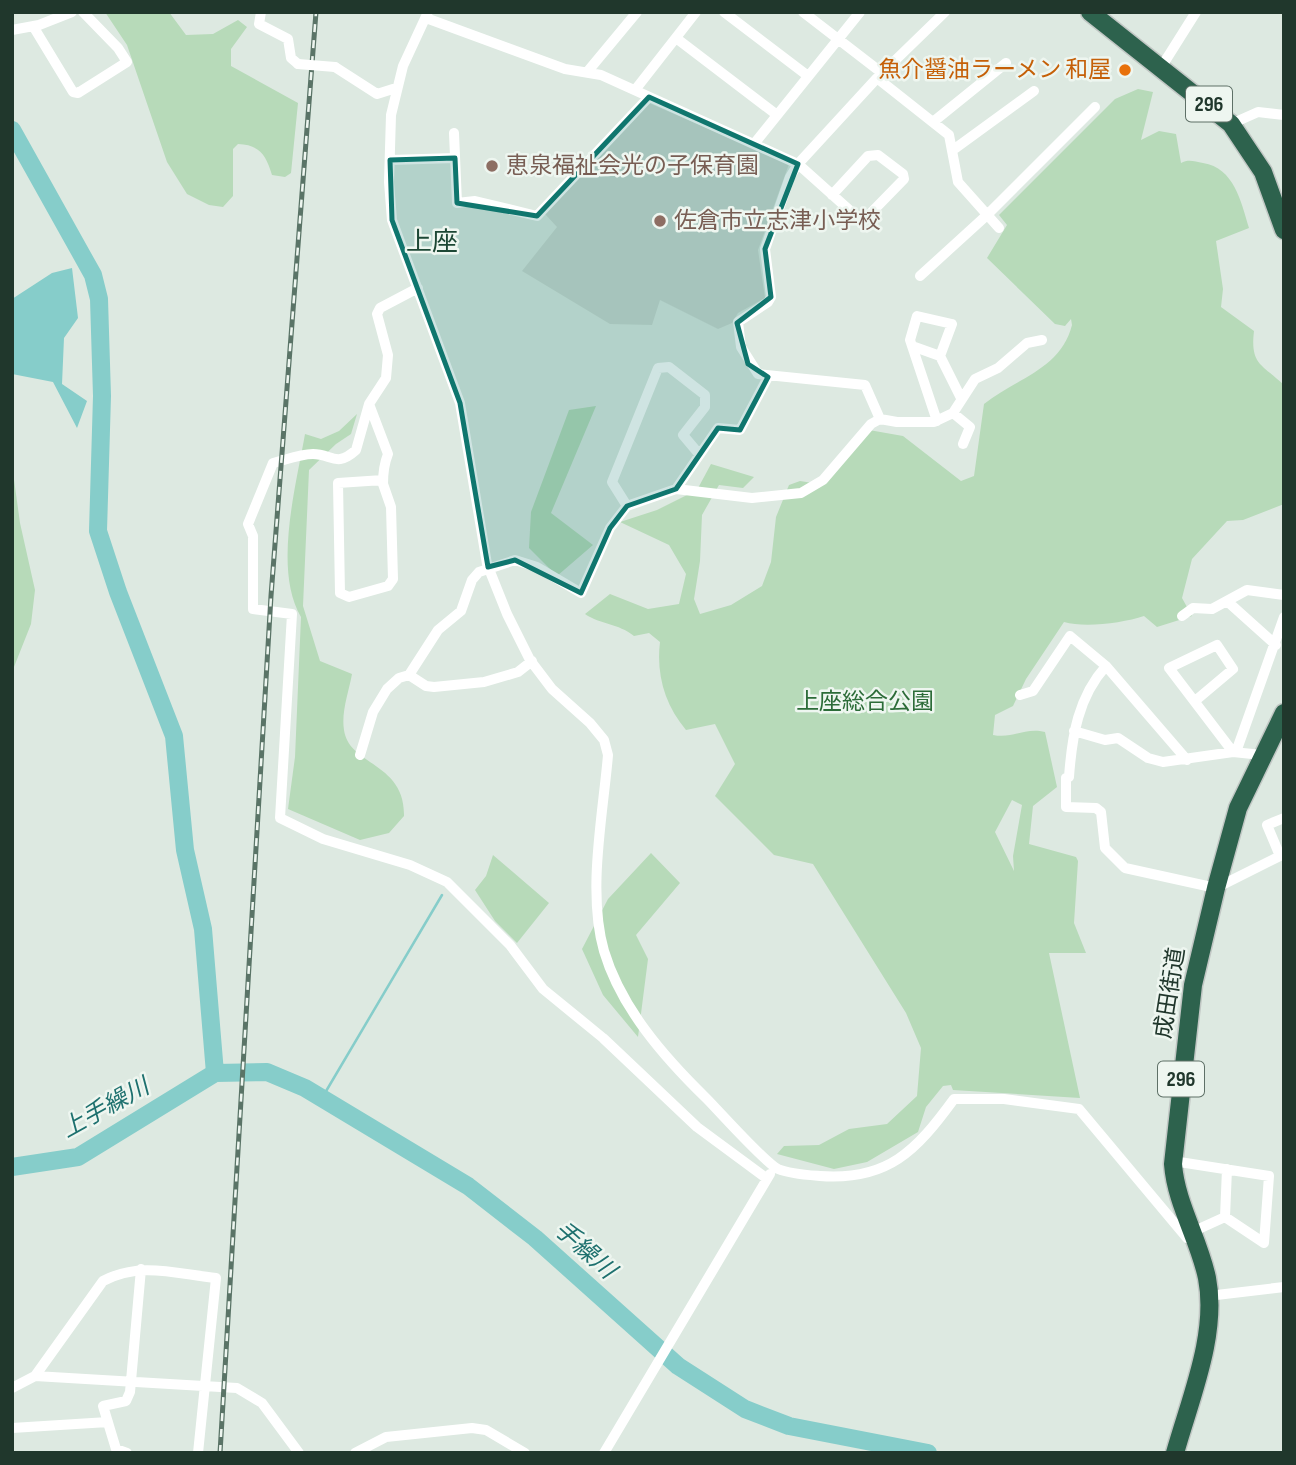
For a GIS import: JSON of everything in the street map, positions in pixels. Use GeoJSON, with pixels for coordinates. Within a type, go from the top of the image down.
{"type":"FeatureCollection","features":[{"type":"Feature","properties":{"kind":"highway","name":"296"},"geometry":{"type":"LineString","coordinates":[[1090,12],[1162,66],[1231,124],[1263,172],[1284,230]]}},
{"type":"Feature","properties":{"kind":"highway","name":"成田街道"},"geometry":{"type":"LineString","coordinates":[[1175,1453],[1204,1346],[1208,1296],[1207,1278],[1174,1184],[1173,1161],[1193,985],[1238,808],[1284,713]]}},
{"type":"Feature","properties":{"kind":"street"},"geometry":{"type":"LineString","coordinates":[[12,30],[33,26],[72,12]]}},
{"type":"Feature","properties":{"kind":"street"},"geometry":{"type":"LineString","coordinates":[[33,26],[73,92],[78,93],[127,62],[118,48],[83,12]]}},
{"type":"Feature","properties":{"kind":"street"},"geometry":{"type":"LineString","coordinates":[[261,12],[259,24],[288,39],[291,58],[298,64],[335,66],[377,94],[397,88]]}},
{"type":"Feature","properties":{"kind":"street"},"geometry":{"type":"LineString","coordinates":[[588,71],[637,12]]}},
{"type":"Feature","properties":{"kind":"street"},"geometry":{"type":"LineString","coordinates":[[635,90],[696,12]]}},
{"type":"Feature","properties":{"kind":"street"},"geometry":{"type":"LineString","coordinates":[[724,12],[808,76]]}},
{"type":"Feature","properties":{"kind":"street"},"geometry":{"type":"LineString","coordinates":[[803,12],[949,135],[958,182],[999,228]]}},
{"type":"Feature","properties":{"kind":"street"},"geometry":{"type":"LineString","coordinates":[[754,144],[860,12]]}},
{"type":"Feature","properties":{"kind":"street"},"geometry":{"type":"LineString","coordinates":[[880,419],[865,385],[758,374],[748,364],[740,347],[738,322],[768,302],[771,297],[765,249],[790,177],[798,164],[879,75],[945,12]]}},
{"type":"Feature","properties":{"kind":"street"},"geometry":{"type":"LineString","coordinates":[[1162,66],[1196,12]]}},
{"type":"Feature","properties":{"kind":"street"},"geometry":{"type":"LineString","coordinates":[[832,195],[868,156],[878,155],[902,174],[904,179],[865,219],[856,216],[832,195],[798,164],[588,71],[565,69],[427,15],[403,66],[391,115],[392,220],[460,403],[488,567],[506,614],[532,661],[552,689],[590,723],[604,740],[608,755],[597,892],[604,952],[620,989],[660,1051],[776,1168],[832,1177],[868,1175],[916,1145],[928,1134],[954,1099],[1004,1099],[1079,1109],[1187,1238],[1225,1217]]}},
{"type":"Feature","properties":{"kind":"street"},"geometry":{"type":"LineString","coordinates":[[676,38],[778,115]]}},
{"type":"Feature","properties":{"kind":"street"},"geometry":{"type":"LineString","coordinates":[[933,122],[1006,63]]}},
{"type":"Feature","properties":{"kind":"street"},"geometry":{"type":"LineString","coordinates":[[953,150],[1034,91]]}},
{"type":"Feature","properties":{"kind":"street"},"geometry":{"type":"LineString","coordinates":[[454,133],[457,203],[475,201],[537,216],[649,97]]}},
{"type":"Feature","properties":{"kind":"street"},"geometry":{"type":"LineString","coordinates":[[920,276],[987,215],[1095,107]]}},
{"type":"Feature","properties":{"kind":"street"},"geometry":{"type":"LineString","coordinates":[[1231,124],[1258,112],[1284,115]]}},
{"type":"Feature","properties":{"kind":"street"},"geometry":{"type":"LineString","coordinates":[[390,160],[455,158]]}},
{"type":"Feature","properties":{"kind":"street"},"geometry":{"type":"LineString","coordinates":[[418,288],[380,308],[377,314],[378,328],[385,338],[388,355],[386,379],[369,404],[359,441],[349,456],[331,460],[314,454],[273,463],[248,524],[253,536],[253,609],[292,614],[280,818],[323,839],[410,864],[447,882],[510,945],[543,989],[603,1038],[698,1127],[766,1178]]}},
{"type":"Feature","properties":{"kind":"street"},"geometry":{"type":"LineString","coordinates":[[937,421],[910,340],[918,316],[952,324],[940,356]]}},
{"type":"Feature","properties":{"kind":"street"},"geometry":{"type":"LineString","coordinates":[[880,419],[897,422],[937,421],[953,413],[975,379],[998,368],[1027,342],[1042,340]]}},
{"type":"Feature","properties":{"kind":"street"},"geometry":{"type":"LineString","coordinates":[[912,346],[940,356],[961,398]]}},
{"type":"Feature","properties":{"kind":"street"},"geometry":{"type":"LineString","coordinates":[[627,506],[612,482],[658,368],[669,367],[705,396],[705,407],[682,435],[699,454]]}},
{"type":"Feature","properties":{"kind":"street"},"geometry":{"type":"LineString","coordinates":[[676,489],[718,428],[740,430],[768,377]]}},
{"type":"Feature","properties":{"kind":"street"},"geometry":{"type":"LineString","coordinates":[[369,404],[388,454],[383,480],[391,507],[393,579],[388,586],[349,597],[340,593],[338,483],[383,480]]}},
{"type":"Feature","properties":{"kind":"street"},"geometry":{"type":"LineString","coordinates":[[953,413],[970,427],[963,444]]}},
{"type":"Feature","properties":{"kind":"street"},"geometry":{"type":"LineString","coordinates":[[360,755],[373,712],[387,689],[399,678],[409,675],[438,630],[461,611],[472,580],[488,567],[515,560],[537,567],[581,593],[610,528],[627,506],[676,489],[752,498],[801,493],[823,480],[849,447],[880,419]]}},
{"type":"Feature","properties":{"kind":"street"},"geometry":{"type":"LineString","coordinates":[[1182,616],[1193,608],[1212,609],[1247,590],[1284,595]]}},
{"type":"Feature","properties":{"kind":"street"},"geometry":{"type":"LineString","coordinates":[[1228,602],[1276,645]]}},
{"type":"Feature","properties":{"kind":"street"},"geometry":{"type":"LineString","coordinates":[[1235,752],[1284,617]]}},
{"type":"Feature","properties":{"kind":"street"},"geometry":{"type":"LineString","coordinates":[[1020,695],[1033,691],[1070,636],[1106,666],[1186,760]]}},
{"type":"Feature","properties":{"kind":"street"},"geometry":{"type":"LineString","coordinates":[[1195,701],[1233,669],[1217,645],[1169,668],[1235,752]]}},
{"type":"Feature","properties":{"kind":"street"},"geometry":{"type":"LineString","coordinates":[[409,675],[426,686],[434,687],[484,682],[518,672],[532,661]]}},
{"type":"Feature","properties":{"kind":"street"},"geometry":{"type":"LineString","coordinates":[[1106,666],[1090,683],[1074,730],[1069,777],[1066,778],[1066,807],[1096,808],[1101,812],[1105,848],[1125,868],[1216,888],[1282,855],[1267,825],[1284,818]]}},
{"type":"Feature","properties":{"kind":"street"},"geometry":{"type":"LineString","coordinates":[[1074,730],[1105,740],[1118,738],[1148,758],[1163,762],[1235,752],[1262,755]]}},
{"type":"Feature","properties":{"kind":"street"},"geometry":{"type":"LineString","coordinates":[[1173,1161],[1269,1175],[1264,1243],[1225,1217]]}},
{"type":"Feature","properties":{"kind":"street"},"geometry":{"type":"LineString","coordinates":[[604,1453],[766,1178],[776,1168]]}},
{"type":"Feature","properties":{"kind":"street"},"geometry":{"type":"LineString","coordinates":[[1225,1217],[1227,1169]]}},
{"type":"Feature","properties":{"kind":"street"},"geometry":{"type":"LineString","coordinates":[[12,1388],[35,1376],[103,1281],[116,1274],[157,1268],[216,1278],[198,1453]]}},
{"type":"Feature","properties":{"kind":"street"},"geometry":{"type":"LineString","coordinates":[[127,1453],[116,1450],[103,1406],[126,1401],[131,1380],[141,1269]]}},
{"type":"Feature","properties":{"kind":"street"},"geometry":{"type":"LineString","coordinates":[[1208,1296],[1284,1287]]}},
{"type":"Feature","properties":{"kind":"street"},"geometry":{"type":"LineString","coordinates":[[35,1376],[237,1388],[254,1396],[291,1438],[299,1453]]}},
{"type":"Feature","properties":{"kind":"street"},"geometry":{"type":"LineString","coordinates":[[12,1428],[108,1422]]}},
{"type":"Feature","properties":{"kind":"street"},"geometry":{"type":"LineString","coordinates":[[355,1453],[386,1437],[472,1428],[486,1430],[525,1453]]}},
{"type":"Feature","properties":{"kind":"highlighted area"},"geometry":{"type":"Polygon","coordinates":[[[649,97],[798,164],[765,249],[771,297],[737,323],[748,364],[768,377],[740,430],[718,428],[676,489],[627,506],[610,528],[581,593],[515,560],[488,567],[460,403],[392,220],[390,160],[455,158],[457,203],[537,216],[649,97]]]}},
{"type":"Feature","properties":{"kind":"shaded area","name":"佐倉市立志津小学校"},"geometry":{"type":"Polygon","coordinates":[[[649,103],[789,164],[758,250],[765,298],[738,313],[732,323],[718,329],[660,300],[652,325],[610,324],[522,271],[557,227],[545,214],[649,103]]]}},
{"type":"Feature","properties":{"kind":"green space"},"geometry":{"type":"Polygon","coordinates":[[[105,12],[169,12],[186,35],[213,34],[238,20],[247,27],[231,49],[231,66],[298,103],[291,173],[285,177],[272,175],[261,152],[252,146],[238,144],[233,149],[233,196],[223,207],[209,205],[187,194],[167,162],[127,45],[105,12]]]}},
{"type":"Feature","properties":{"kind":"green space","name":"上座総合公園"},"geometry":{"type":"Polygon","coordinates":[[[1138,89],[1153,92],[1141,140],[1159,131],[1176,134],[1181,163],[1191,161],[1214,166],[1222,171],[1235,187],[1249,228],[1216,241],[1223,289],[1221,307],[1254,331],[1254,351],[1259,363],[1284,385],[1284,504],[1243,520],[1227,521],[1192,559],[1182,598],[1192,616],[1157,627],[1144,616],[1104,624],[1064,622],[1026,679],[1013,706],[995,715],[993,735],[1045,732],[1057,787],[1033,806],[1029,844],[1076,857],[1078,861],[1074,923],[1086,953],[1049,953],[1080,1098],[953,1090],[951,1085],[943,1086],[926,1107],[918,1132],[867,1162],[834,1169],[777,1154],[784,1146],[819,1145],[849,1129],[887,1124],[917,1096],[921,1048],[906,1013],[813,864],[774,855],[715,796],[735,764],[715,724],[686,730],[679,720],[667,700],[661,678],[660,642],[649,633],[634,636],[585,614],[610,594],[648,609],[679,604],[686,574],[669,545],[620,522],[657,510],[697,490],[711,464],[754,477],[743,488],[719,485],[702,515],[700,561],[694,599],[700,614],[731,605],[762,586],[771,562],[776,517],[789,485],[800,481],[819,484],[869,430],[903,436],[961,481],[974,476],[984,404],[1048,362],[1066,340],[1072,325],[1071,319],[1065,326],[1055,324],[987,258],[1007,225],[999,215],[1115,99],[1138,89]],[[1012,800],[995,832],[1014,871],[1013,856],[1022,805],[1012,800]]]}},
{"type":"Feature","properties":{"kind":"green space"},"geometry":{"type":"Polygon","coordinates":[[[596,406],[551,513],[593,545],[557,576],[529,548],[531,512],[569,410],[596,406]]]}},
{"type":"Feature","properties":{"kind":"green space"},"geometry":{"type":"Polygon","coordinates":[[[357,414],[351,434],[336,444],[309,470],[303,606],[320,661],[352,674],[344,716],[344,730],[348,742],[387,775],[402,798],[404,816],[389,833],[360,840],[288,809],[295,757],[301,617],[293,598],[288,552],[297,478],[305,434],[321,439],[339,431],[357,414]]]}},
{"type":"Feature","properties":{"kind":"green space"},"geometry":{"type":"Polygon","coordinates":[[[12,465],[20,523],[35,590],[31,624],[12,672],[12,465]]]}},
{"type":"Feature","properties":{"kind":"green space"},"geometry":{"type":"Polygon","coordinates":[[[651,853],[680,883],[636,935],[648,959],[638,1037],[603,995],[582,949],[608,899],[651,853]]]}},
{"type":"Feature","properties":{"kind":"green space"},"geometry":{"type":"Polygon","coordinates":[[[493,855],[549,903],[517,943],[495,921],[475,890],[486,876],[493,855]]]}},
{"type":"Feature","properties":{"kind":"water"},"geometry":{"type":"Polygon","coordinates":[[[72,268],[78,318],[64,338],[62,384],[87,401],[77,428],[53,382],[12,374],[12,299],[52,273],[72,268]]]}},
{"type":"Feature","properties":{"kind":"waterway"},"geometry":{"type":"LineString","coordinates":[[12,130],[93,275],[99,299],[102,396],[98,531],[118,592],[174,736],[185,850],[203,929],[215,1073]]}},
{"type":"Feature","properties":{"kind":"waterway"},"geometry":{"type":"LineString","coordinates":[[322,1098],[442,895]]}},
{"type":"Feature","properties":{"kind":"waterway","name":"手繰川"},"geometry":{"type":"LineString","coordinates":[[215,1073],[267,1072],[305,1088],[468,1186],[535,1238],[678,1366],[745,1409],[789,1426],[928,1453]]}},
{"type":"Feature","properties":{"kind":"waterway","name":"上手繰川"},"geometry":{"type":"LineString","coordinates":[[12,1167],[78,1157],[215,1073]]}},
{"type":"Feature","properties":{"kind":"railway"},"geometry":{"type":"LineString","coordinates":[[220,1453],[271,596],[316,12]]}},
{"type":"Feature","properties":{"kind":"place","name":"魚介醤油ラーメン 和屋"},"geometry":{"type":"Point","coordinates":[1125,70]}},
{"type":"Feature","properties":{"kind":"place","name":"恵泉福祉会光の子保育園"},"geometry":{"type":"Point","coordinates":[492,166]}},
{"type":"Feature","properties":{"kind":"place","name":"佐倉市立志津小学校"},"geometry":{"type":"Point","coordinates":[660,221]}},
{"type":"Feature","properties":{"kind":"district","name":"上座"},"geometry":{"type":"Point","coordinates":[432,242]}}]}
